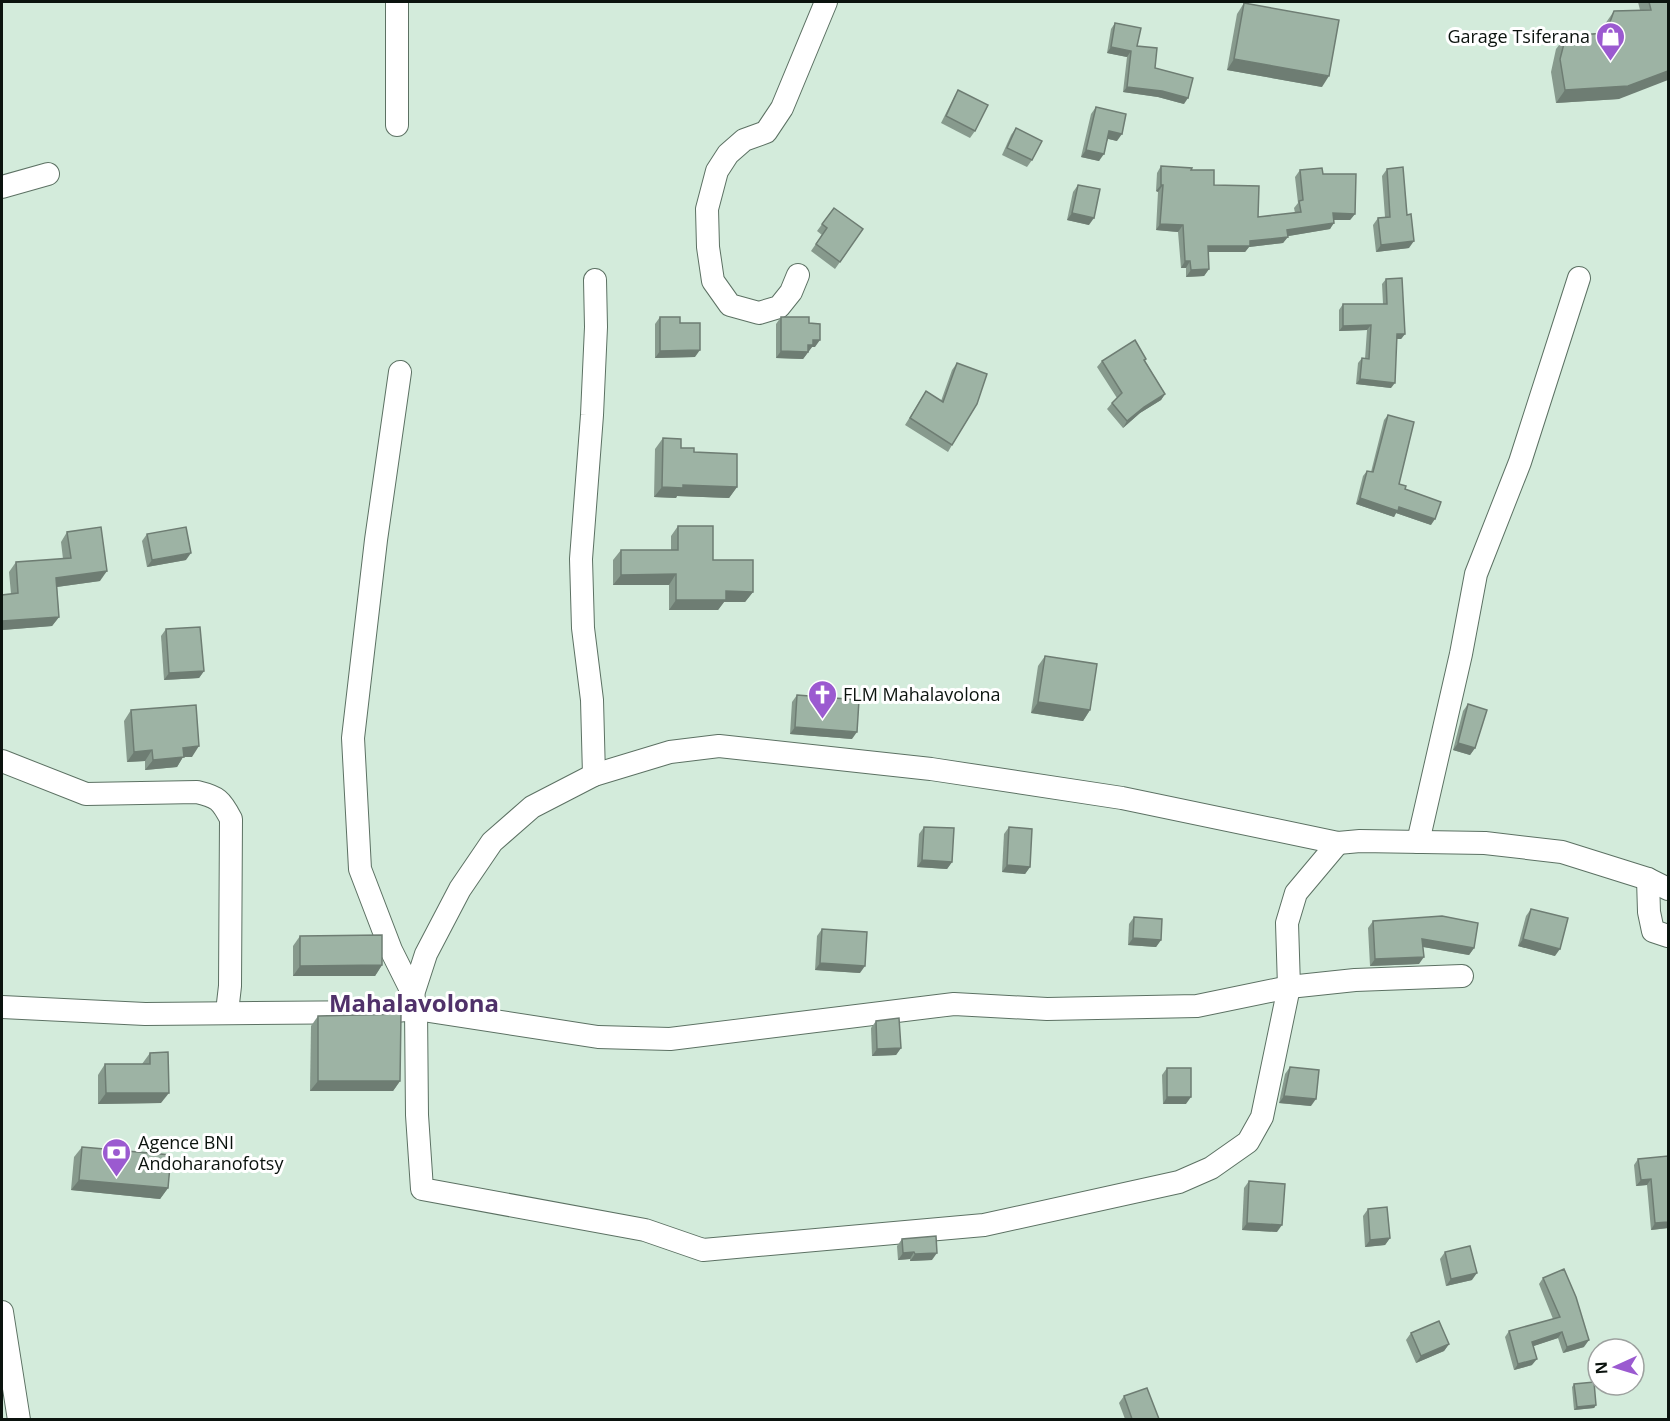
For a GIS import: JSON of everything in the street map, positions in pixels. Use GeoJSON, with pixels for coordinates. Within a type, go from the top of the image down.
{"type":"FeatureCollection","features":[{"type":"Feature","properties":{"kind":"street"},"geometry":{"type":"LineString","coordinates":[[397,2],[397,125]]}},
{"type":"Feature","properties":{"kind":"street"},"geometry":{"type":"LineString","coordinates":[[798,275],[791,292],[779,307],[759,314],[730,305],[713,281],[708,247],[707,209],[717,171],[728,154],[744,140],[766,132],[782,108],[826,2]]}},
{"type":"Feature","properties":{"kind":"street"},"geometry":{"type":"LineString","coordinates":[[2,187],[48,174]]}},
{"type":"Feature","properties":{"kind":"street"},"geometry":{"type":"LineString","coordinates":[[1418,842],[1461,654],[1476,574],[1520,462],[1579,278]]}},
{"type":"Feature","properties":{"kind":"street"},"geometry":{"type":"LineString","coordinates":[[594,775],[592,700],[584,628],[581,559],[593,404],[595,280]]}},
{"type":"Feature","properties":{"kind":"street"},"geometry":{"type":"LineString","coordinates":[[400,372],[376,540],[353,738],[360,869],[391,950],[415,1002]]}},
{"type":"Feature","properties":{"kind":"street"},"geometry":{"type":"LineString","coordinates":[[1338,843],[1296,893],[1287,922],[1289,987],[1262,1117],[1248,1142],[1211,1168],[1179,1182],[984,1225],[703,1250],[645,1230],[423,1189],[417,1115],[415,1002],[426,954],[460,889],[492,842],[532,807],[594,775],[670,752],[719,746],[931,769],[1111,796],[1338,843],[1360,841],[1485,843],[1562,852],[1648,879],[1668,889]]}},
{"type":"Feature","properties":{"kind":"street"},"geometry":{"type":"LineString","coordinates":[[2,761],[86,794],[197,792],[214,796],[222,802],[231,819],[230,986],[227,1012]]}},
{"type":"Feature","properties":{"kind":"street"},"geometry":{"type":"LineString","coordinates":[[1648,879],[1649,912],[1653,931],[1668,936]]}},
{"type":"Feature","properties":{"kind":"street"},"geometry":{"type":"LineString","coordinates":[[2,1007],[145,1014],[385,1012],[415,1002],[598,1037],[670,1039],[954,1004],[1047,1009],[1197,1006],[1289,987],[1355,980],[1462,976]]}},
{"type":"Feature","properties":{"kind":"street"},"geometry":{"type":"LineString","coordinates":[[2,1312],[19,1419]]}},
{"type":"Feature","properties":{"kind":"building","name":"Garage Tsiferana"},"geometry":{"type":"Polygon","coordinates":[[[1649,2],[1668,2],[1668,71],[1628,86],[1565,90],[1560,59],[1566,36],[1606,33],[1614,11],[1651,10],[1649,2]]]}},
{"type":"Feature","properties":{"kind":"building"},"geometry":{"type":"Polygon","coordinates":[[[1244,3],[1339,20],[1329,76],[1234,59],[1244,3]]]}},
{"type":"Feature","properties":{"kind":"building"},"geometry":{"type":"Polygon","coordinates":[[[1115,23],[1141,28],[1137,46],[1157,48],[1155,68],[1193,78],[1188,98],[1162,91],[1127,87],[1131,51],[1111,47],[1115,23]]]}},
{"type":"Feature","properties":{"kind":"building"},"geometry":{"type":"Polygon","coordinates":[[[958,90],[988,105],[975,131],[946,116],[958,90]]]}},
{"type":"Feature","properties":{"kind":"building"},"geometry":{"type":"Polygon","coordinates":[[[1096,107],[1126,114],[1122,134],[1109,131],[1104,154],[1086,150],[1096,107]]]}},
{"type":"Feature","properties":{"kind":"building"},"geometry":{"type":"Polygon","coordinates":[[[1016,128],[1042,141],[1032,160],[1007,148],[1016,128]]]}},
{"type":"Feature","properties":{"kind":"building"},"geometry":{"type":"Polygon","coordinates":[[[1161,166],[1214,170],[1214,185],[1259,186],[1258,217],[1301,212],[1299,201],[1303,200],[1300,170],[1322,168],[1323,174],[1356,174],[1355,214],[1333,213],[1334,223],[1287,230],[1288,237],[1250,241],[1250,246],[1208,246],[1209,269],[1191,270],[1190,261],[1185,261],[1183,225],[1160,224],[1163,185],[1161,185],[1161,166]]]}},
{"type":"Feature","properties":{"kind":"building"},"geometry":{"type":"Polygon","coordinates":[[[1403,167],[1407,215],[1411,214],[1414,241],[1381,245],[1378,218],[1390,217],[1387,169],[1403,167]]]}},
{"type":"Feature","properties":{"kind":"building"},"geometry":{"type":"Polygon","coordinates":[[[1078,185],[1100,189],[1094,218],[1072,213],[1078,185]]]}},
{"type":"Feature","properties":{"kind":"building"},"geometry":{"type":"Polygon","coordinates":[[[834,208],[863,229],[840,262],[816,244],[827,228],[822,224],[834,208]]]}},
{"type":"Feature","properties":{"kind":"building"},"geometry":{"type":"Polygon","coordinates":[[[1402,278],[1405,334],[1397,334],[1395,383],[1360,379],[1362,358],[1369,359],[1371,325],[1343,326],[1343,304],[1387,304],[1386,279],[1402,278]]]}},
{"type":"Feature","properties":{"kind":"building"},"geometry":{"type":"Polygon","coordinates":[[[660,317],[680,317],[680,323],[700,323],[700,350],[660,351],[660,317]]]}},
{"type":"Feature","properties":{"kind":"building"},"geometry":{"type":"Polygon","coordinates":[[[781,317],[809,317],[809,323],[820,324],[820,340],[813,340],[813,345],[808,345],[808,352],[781,351],[781,317]]]}},
{"type":"Feature","properties":{"kind":"building"},"geometry":{"type":"Polygon","coordinates":[[[1135,340],[1146,359],[1144,360],[1165,394],[1127,421],[1112,403],[1122,393],[1102,361],[1135,340]]]}},
{"type":"Feature","properties":{"kind":"building"},"geometry":{"type":"Polygon","coordinates":[[[957,363],[987,374],[977,404],[952,445],[910,418],[926,391],[943,402],[957,363]]]}},
{"type":"Feature","properties":{"kind":"building"},"geometry":{"type":"Polygon","coordinates":[[[1388,415],[1414,422],[1399,484],[1406,486],[1405,489],[1441,502],[1435,519],[1399,507],[1398,511],[1360,498],[1367,471],[1373,472],[1388,415]]]}},
{"type":"Feature","properties":{"kind":"building"},"geometry":{"type":"Polygon","coordinates":[[[663,438],[681,439],[681,448],[694,448],[694,452],[737,454],[737,487],[683,485],[683,488],[662,487],[663,438]]]}},
{"type":"Feature","properties":{"kind":"building"},"geometry":{"type":"Polygon","coordinates":[[[678,526],[713,526],[713,560],[753,560],[753,592],[726,591],[726,600],[676,600],[676,574],[621,575],[621,550],[678,550],[678,526]]]}},
{"type":"Feature","properties":{"kind":"building"},"geometry":{"type":"Polygon","coordinates":[[[101,527],[107,571],[56,578],[59,617],[2,621],[2,595],[18,593],[16,562],[71,558],[67,532],[101,527]]]}},
{"type":"Feature","properties":{"kind":"building"},"geometry":{"type":"Polygon","coordinates":[[[186,527],[191,553],[152,560],[147,534],[186,527]]]}},
{"type":"Feature","properties":{"kind":"building"},"geometry":{"type":"Polygon","coordinates":[[[200,627],[204,671],[169,673],[166,629],[200,627]]]}},
{"type":"Feature","properties":{"kind":"building"},"geometry":{"type":"Polygon","coordinates":[[[1045,656],[1097,664],[1090,710],[1038,702],[1045,656]]]}},
{"type":"Feature","properties":{"kind":"building","name":"FLM Mahalavolona"},"geometry":{"type":"Polygon","coordinates":[[[797,695],[859,700],[857,732],[795,727],[797,695]]]}},
{"type":"Feature","properties":{"kind":"building"},"geometry":{"type":"Polygon","coordinates":[[[1468,704],[1487,710],[1475,748],[1458,743],[1468,704]]]}},
{"type":"Feature","properties":{"kind":"building"},"geometry":{"type":"Polygon","coordinates":[[[196,705],[199,746],[183,748],[184,757],[153,760],[152,750],[134,752],[131,710],[196,705]]]}},
{"type":"Feature","properties":{"kind":"building"},"geometry":{"type":"Polygon","coordinates":[[[924,827],[954,828],[952,862],[922,860],[924,827]]]}},
{"type":"Feature","properties":{"kind":"building"},"geometry":{"type":"Polygon","coordinates":[[[1009,827],[1032,829],[1030,867],[1007,865],[1009,827]]]}},
{"type":"Feature","properties":{"kind":"building"},"geometry":{"type":"Polygon","coordinates":[[[1531,909],[1568,918],[1560,949],[1523,939],[1531,909]]]}},
{"type":"Feature","properties":{"kind":"building"},"geometry":{"type":"Polygon","coordinates":[[[1442,916],[1478,923],[1474,948],[1422,939],[1424,957],[1375,959],[1373,921],[1442,916]]]}},
{"type":"Feature","properties":{"kind":"building"},"geometry":{"type":"Polygon","coordinates":[[[1134,917],[1162,919],[1161,940],[1133,938],[1134,917]]]}},
{"type":"Feature","properties":{"kind":"building"},"geometry":{"type":"Polygon","coordinates":[[[822,929],[867,932],[865,966],[820,963],[822,929]]]}},
{"type":"Feature","properties":{"kind":"building"},"geometry":{"type":"Polygon","coordinates":[[[382,935],[382,965],[300,966],[300,936],[382,935]]]}},
{"type":"Feature","properties":{"kind":"building"},"geometry":{"type":"Polygon","coordinates":[[[401,1014],[400,1081],[318,1081],[318,1016],[401,1014]]]}},
{"type":"Feature","properties":{"kind":"building"},"geometry":{"type":"Polygon","coordinates":[[[899,1018],[901,1048],[877,1049],[876,1021],[899,1018]]]}},
{"type":"Feature","properties":{"kind":"building"},"geometry":{"type":"Polygon","coordinates":[[[168,1052],[169,1093],[106,1093],[105,1064],[150,1064],[150,1053],[168,1052]]]}},
{"type":"Feature","properties":{"kind":"building"},"geometry":{"type":"Polygon","coordinates":[[[1290,1067],[1319,1070],[1316,1099],[1284,1096],[1290,1067]]]}},
{"type":"Feature","properties":{"kind":"building"},"geometry":{"type":"Polygon","coordinates":[[[1167,1068],[1191,1068],[1191,1097],[1167,1097],[1167,1068]]]}},
{"type":"Feature","properties":{"kind":"building","name":"Agence BNI Andoharanofotsy"},"geometry":{"type":"Polygon","coordinates":[[[82,1147],[171,1155],[168,1188],[79,1180],[82,1147]]]}},
{"type":"Feature","properties":{"kind":"building"},"geometry":{"type":"Polygon","coordinates":[[[1668,1156],[1668,1222],[1655,1223],[1651,1179],[1641,1180],[1638,1159],[1668,1156]]]}},
{"type":"Feature","properties":{"kind":"building"},"geometry":{"type":"Polygon","coordinates":[[[1249,1181],[1285,1184],[1282,1225],[1247,1223],[1249,1181]]]}},
{"type":"Feature","properties":{"kind":"building"},"geometry":{"type":"Polygon","coordinates":[[[1387,1207],[1390,1238],[1370,1240],[1368,1209],[1387,1207]]]}},
{"type":"Feature","properties":{"kind":"building"},"geometry":{"type":"Polygon","coordinates":[[[936,1236],[937,1253],[903,1253],[902,1239],[936,1236]]]}},
{"type":"Feature","properties":{"kind":"building"},"geometry":{"type":"Polygon","coordinates":[[[1470,1246],[1477,1273],[1451,1279],[1445,1252],[1470,1246]]]}},
{"type":"Feature","properties":{"kind":"building"},"geometry":{"type":"Polygon","coordinates":[[[1564,1269],[1576,1297],[1588,1337],[1586,1337],[1586,1341],[1567,1347],[1562,1332],[1532,1342],[1537,1359],[1518,1364],[1509,1331],[1560,1317],[1543,1278],[1564,1269]]]}},
{"type":"Feature","properties":{"kind":"building"},"geometry":{"type":"Polygon","coordinates":[[[1439,1321],[1449,1344],[1421,1356],[1411,1333],[1439,1321]]]}},
{"type":"Feature","properties":{"kind":"building"},"geometry":{"type":"Polygon","coordinates":[[[1586,1383],[1586,1397],[1595,1397],[1596,1405],[1577,1407],[1574,1384],[1586,1383]]]}},
{"type":"Feature","properties":{"kind":"building"},"geometry":{"type":"Polygon","coordinates":[[[1147,1388],[1159,1419],[1132,1419],[1124,1396],[1147,1388]]]}},
{"type":"Feature","properties":{"kind":"place","name":"Garage Tsiferana"},"geometry":{"type":"Point","coordinates":[1611,62]}},
{"type":"Feature","properties":{"kind":"place","name":"FLM Mahalavolona"},"geometry":{"type":"Point","coordinates":[822,720]}},
{"type":"Feature","properties":{"kind":"place","name":"Agence BNI Andoharanofotsy"},"geometry":{"type":"Point","coordinates":[117,1178]}},
{"type":"Feature","properties":{"kind":"district","name":"Mahalavolona"},"geometry":{"type":"Point","coordinates":[414,1002]}}]}
